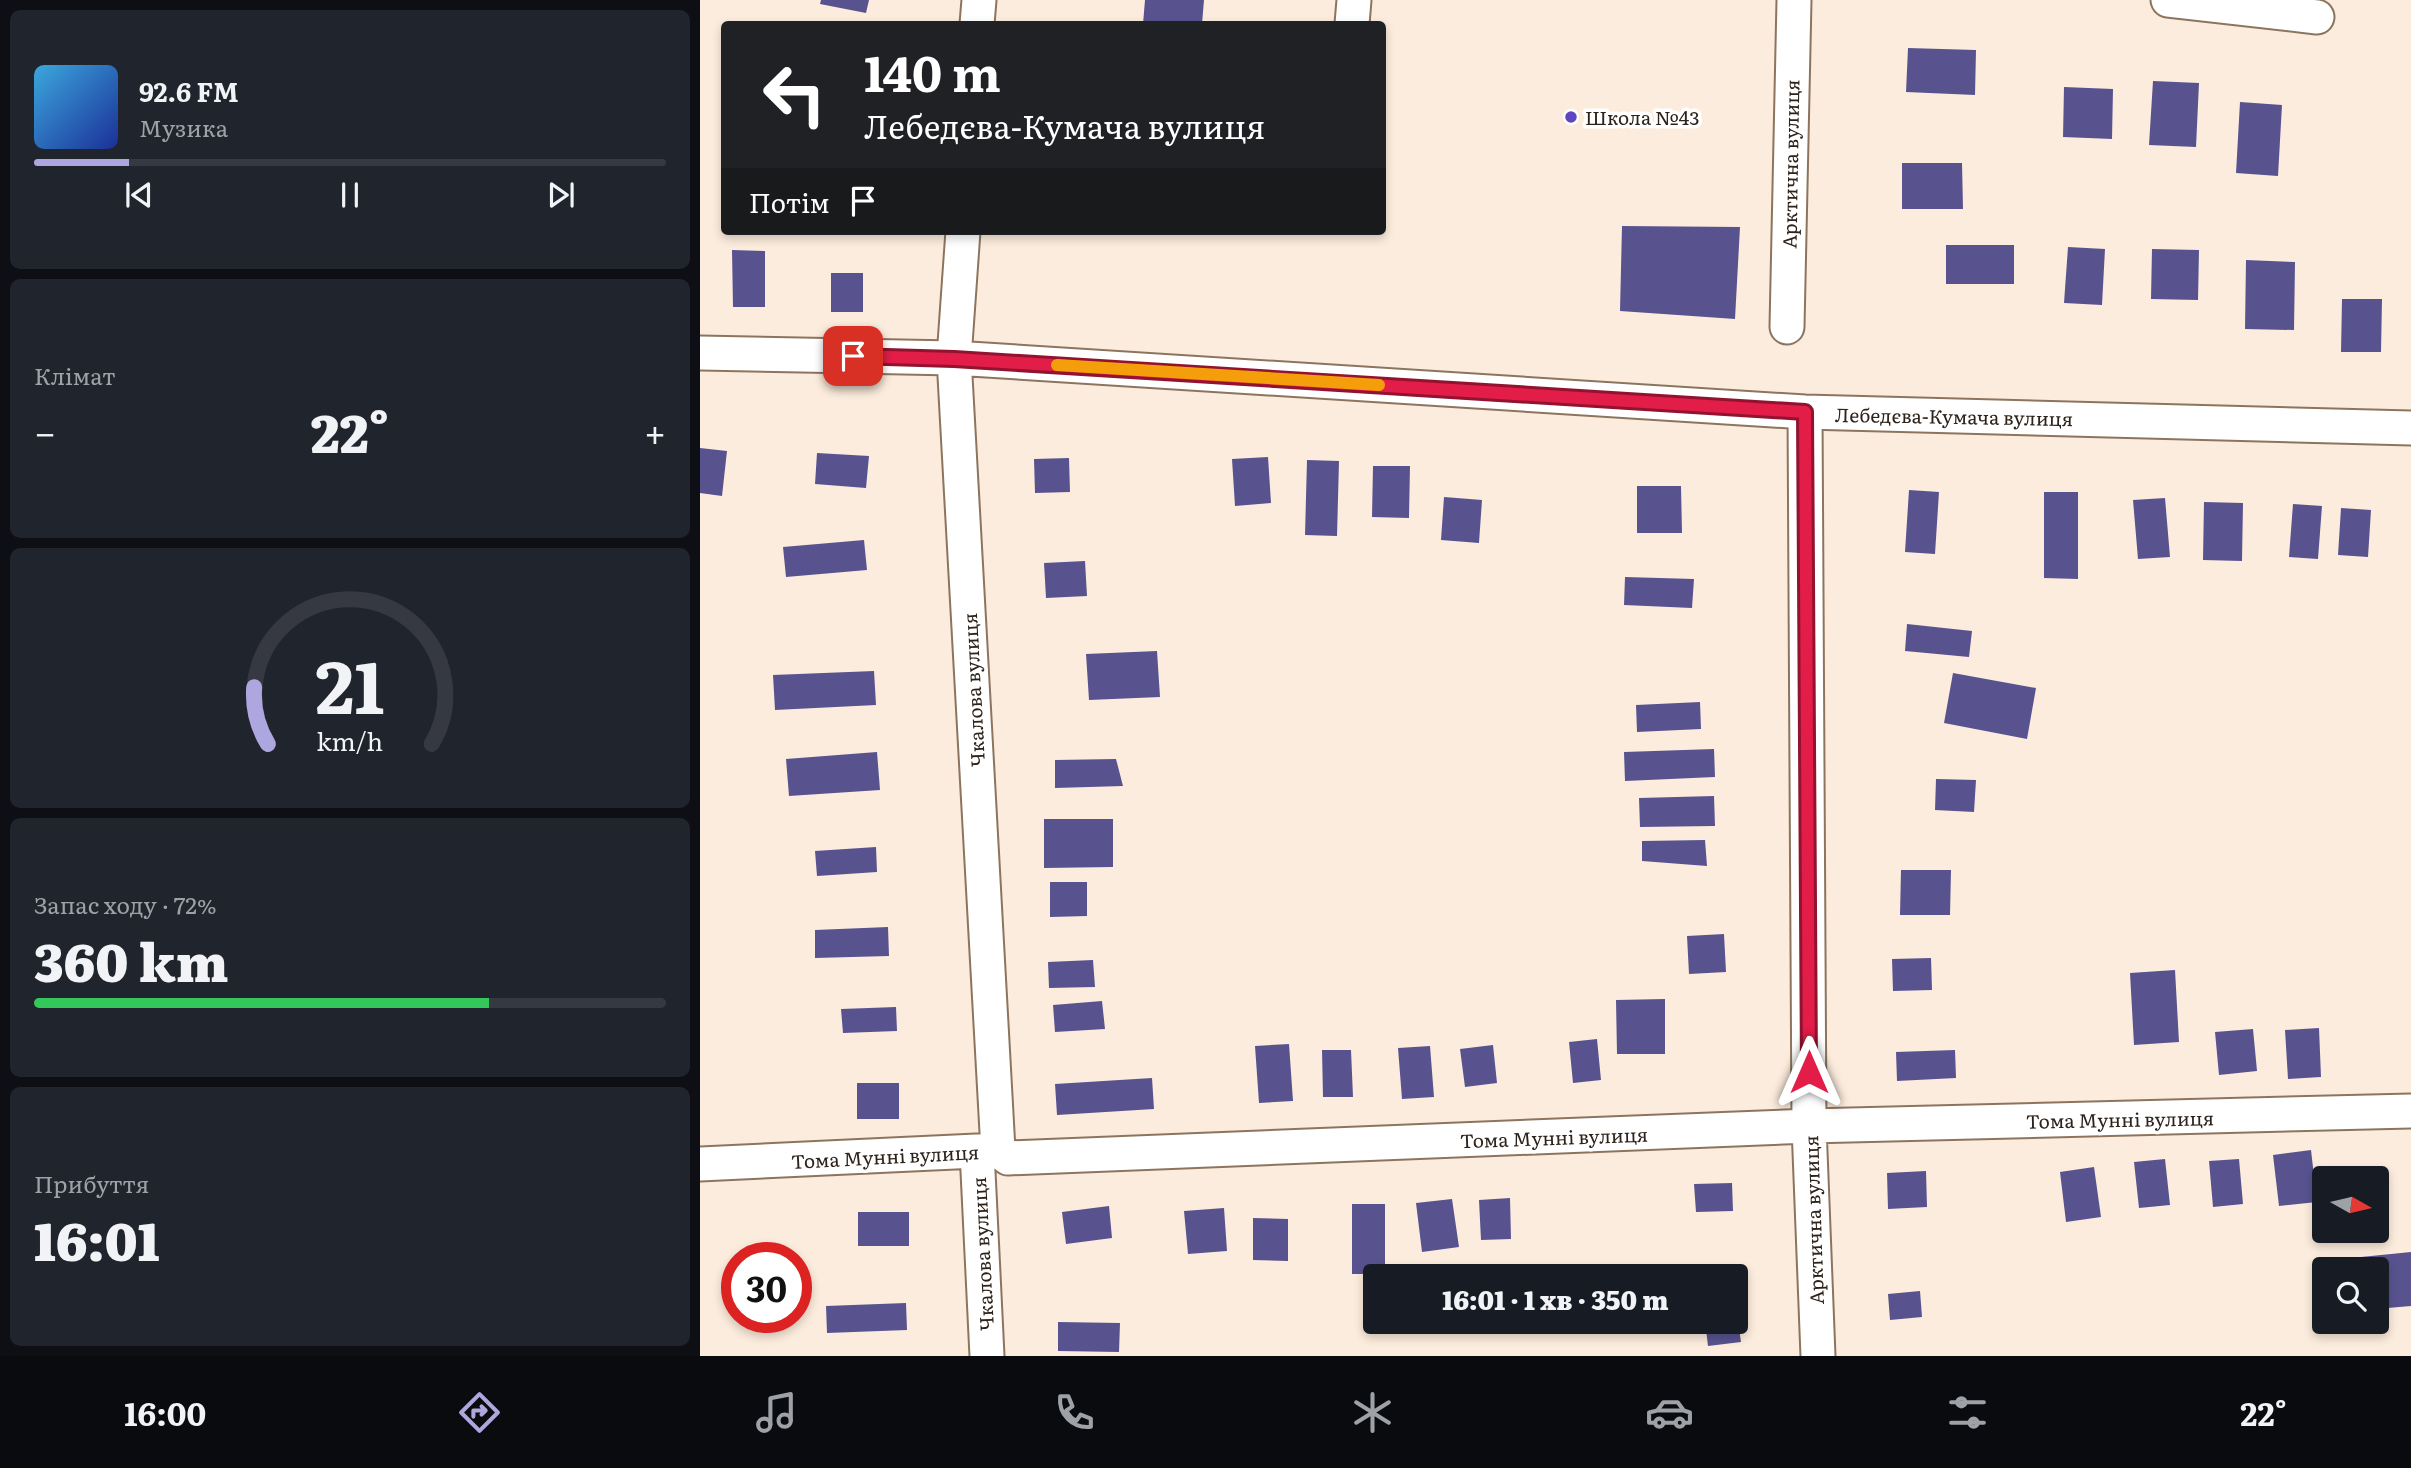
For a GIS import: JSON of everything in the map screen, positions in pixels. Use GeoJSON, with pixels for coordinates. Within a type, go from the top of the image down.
{"type":"FeatureCollection","features":[{"type":"Feature","properties":{"kind":"street"},"geometry":{"type":"LineString","coordinates":[[977,21],[979,0]]}},
{"type":"Feature","properties":{"kind":"street"},"geometry":{"type":"LineString","coordinates":[[1352,21],[1354,0]]}},
{"type":"Feature","properties":{"kind":"street","name":"Арктична вулиця"},"geometry":{"type":"LineString","coordinates":[[1787,327],[1794,0]]}},
{"type":"Feature","properties":{"kind":"street"},"geometry":{"type":"LineString","coordinates":[[2168,0],[2317,17]]}},
{"type":"Feature","properties":{"kind":"street","name":"Чкалова вулиця"},"geometry":{"type":"LineString","coordinates":[[963,235],[954,359],[987,1150],[987,1356]]}},
{"type":"Feature","properties":{"kind":"street","name":"Лебедєва-Кумача вулиця"},"geometry":{"type":"LineString","coordinates":[[700,353],[954,359],[1805,412],[2411,428]]}},
{"type":"Feature","properties":{"kind":"street","name":"Арктична вулиця"},"geometry":{"type":"LineString","coordinates":[[1805,412],[1809,1126],[1818,1356]]}},
{"type":"Feature","properties":{"kind":"street","name":"Тома Мунні вулиця"},"geometry":{"type":"LineString","coordinates":[[700,1164],[987,1150],[1008,1158],[1809,1126],[2411,1111]]}},
{"type":"Feature","properties":{"kind":"building"},"geometry":{"type":"Polygon","coordinates":[[[821,0],[869,0],[866,13],[820,4],[821,0]]]}},
{"type":"Feature","properties":{"kind":"building"},"geometry":{"type":"Polygon","coordinates":[[[1145,0],[1204,0],[1202,21],[1143,21],[1145,0]]]}},
{"type":"Feature","properties":{"kind":"building"},"geometry":{"type":"Polygon","coordinates":[[[1908,48],[1976,50],[1975,95],[1906,92],[1908,48]]]}},
{"type":"Feature","properties":{"kind":"building"},"geometry":{"type":"Polygon","coordinates":[[[2153,81],[2199,83],[2196,147],[2149,145],[2153,81]]]}},
{"type":"Feature","properties":{"kind":"building"},"geometry":{"type":"Polygon","coordinates":[[[2064,87],[2113,89],[2112,139],[2063,137],[2064,87]]]}},
{"type":"Feature","properties":{"kind":"building"},"geometry":{"type":"Polygon","coordinates":[[[2240,102],[2282,105],[2278,176],[2236,173],[2240,102]]]}},
{"type":"Feature","properties":{"kind":"building"},"geometry":{"type":"Polygon","coordinates":[[[1902,163],[1962,163],[1963,209],[1902,209],[1902,163]]]}},
{"type":"Feature","properties":{"kind":"building"},"geometry":{"type":"Polygon","coordinates":[[[1622,226],[1740,227],[1735,319],[1620,311],[1622,226]]]}},
{"type":"Feature","properties":{"kind":"building"},"geometry":{"type":"Polygon","coordinates":[[[1946,245],[2014,245],[2014,284],[1946,284],[1946,245]]]}},
{"type":"Feature","properties":{"kind":"building"},"geometry":{"type":"Polygon","coordinates":[[[2068,247],[2105,249],[2102,305],[2064,303],[2068,247]]]}},
{"type":"Feature","properties":{"kind":"building"},"geometry":{"type":"Polygon","coordinates":[[[2152,249],[2199,250],[2198,300],[2151,299],[2152,249]]]}},
{"type":"Feature","properties":{"kind":"building"},"geometry":{"type":"Polygon","coordinates":[[[732,250],[765,251],[765,307],[733,307],[732,250]]]}},
{"type":"Feature","properties":{"kind":"building"},"geometry":{"type":"Polygon","coordinates":[[[2246,260],[2295,262],[2294,330],[2245,329],[2246,260]]]}},
{"type":"Feature","properties":{"kind":"building"},"geometry":{"type":"Polygon","coordinates":[[[831,273],[863,273],[863,312],[831,312],[831,273]]]}},
{"type":"Feature","properties":{"kind":"building"},"geometry":{"type":"Polygon","coordinates":[[[2342,299],[2382,299],[2381,352],[2341,352],[2342,299]]]}},
{"type":"Feature","properties":{"kind":"building"},"geometry":{"type":"Polygon","coordinates":[[[700,448],[727,451],[722,496],[700,493],[700,448]]]}},
{"type":"Feature","properties":{"kind":"building"},"geometry":{"type":"Polygon","coordinates":[[[817,453],[869,456],[866,488],[815,484],[817,453]]]}},
{"type":"Feature","properties":{"kind":"building"},"geometry":{"type":"Polygon","coordinates":[[[1268,457],[1271,503],[1235,506],[1232,459],[1268,457]]]}},
{"type":"Feature","properties":{"kind":"building"},"geometry":{"type":"Polygon","coordinates":[[[1069,458],[1070,492],[1035,493],[1034,459],[1069,458]]]}},
{"type":"Feature","properties":{"kind":"building"},"geometry":{"type":"Polygon","coordinates":[[[1307,460],[1339,461],[1337,536],[1305,535],[1307,460]]]}},
{"type":"Feature","properties":{"kind":"building"},"geometry":{"type":"Polygon","coordinates":[[[1373,466],[1410,466],[1409,518],[1372,517],[1373,466]]]}},
{"type":"Feature","properties":{"kind":"building"},"geometry":{"type":"Polygon","coordinates":[[[1637,486],[1681,486],[1682,533],[1637,533],[1637,486]]]}},
{"type":"Feature","properties":{"kind":"building"},"geometry":{"type":"Polygon","coordinates":[[[1909,490],[1939,492],[1935,554],[1905,552],[1909,490]]]}},
{"type":"Feature","properties":{"kind":"building"},"geometry":{"type":"Polygon","coordinates":[[[2044,492],[2078,492],[2078,579],[2044,578],[2044,492]]]}},
{"type":"Feature","properties":{"kind":"building"},"geometry":{"type":"Polygon","coordinates":[[[1444,497],[1482,500],[1479,543],[1441,540],[1444,497]]]}},
{"type":"Feature","properties":{"kind":"building"},"geometry":{"type":"Polygon","coordinates":[[[2165,498],[2170,557],[2138,559],[2133,500],[2165,498]]]}},
{"type":"Feature","properties":{"kind":"building"},"geometry":{"type":"Polygon","coordinates":[[[2204,502],[2243,503],[2242,561],[2203,560],[2204,502]]]}},
{"type":"Feature","properties":{"kind":"building"},"geometry":{"type":"Polygon","coordinates":[[[2293,504],[2322,506],[2318,559],[2289,557],[2293,504]]]}},
{"type":"Feature","properties":{"kind":"building"},"geometry":{"type":"Polygon","coordinates":[[[2341,508],[2371,510],[2368,557],[2338,555],[2341,508]]]}},
{"type":"Feature","properties":{"kind":"building"},"geometry":{"type":"Polygon","coordinates":[[[864,540],[867,570],[786,577],[783,547],[864,540]]]}},
{"type":"Feature","properties":{"kind":"building"},"geometry":{"type":"Polygon","coordinates":[[[1085,561],[1087,596],[1046,598],[1044,563],[1085,561]]]}},
{"type":"Feature","properties":{"kind":"building"},"geometry":{"type":"Polygon","coordinates":[[[1625,577],[1694,579],[1692,608],[1624,605],[1625,577]]]}},
{"type":"Feature","properties":{"kind":"building"},"geometry":{"type":"Polygon","coordinates":[[[1907,624],[1972,631],[1969,657],[1905,651],[1907,624]]]}},
{"type":"Feature","properties":{"kind":"building"},"geometry":{"type":"Polygon","coordinates":[[[1157,651],[1160,697],[1089,700],[1086,654],[1157,651]]]}},
{"type":"Feature","properties":{"kind":"building"},"geometry":{"type":"Polygon","coordinates":[[[874,671],[876,705],[775,710],[773,675],[874,671]]]}},
{"type":"Feature","properties":{"kind":"building"},"geometry":{"type":"Polygon","coordinates":[[[1953,673],[2036,688],[2027,739],[1944,723],[1953,673]]]}},
{"type":"Feature","properties":{"kind":"building"},"geometry":{"type":"Polygon","coordinates":[[[1700,702],[1701,729],[1637,732],[1636,705],[1700,702]]]}},
{"type":"Feature","properties":{"kind":"building"},"geometry":{"type":"Polygon","coordinates":[[[1714,749],[1715,777],[1625,781],[1624,752],[1714,749]]]}},
{"type":"Feature","properties":{"kind":"building"},"geometry":{"type":"Polygon","coordinates":[[[877,752],[880,790],[789,796],[786,759],[877,752]]]}},
{"type":"Feature","properties":{"kind":"building"},"geometry":{"type":"Polygon","coordinates":[[[1116,759],[1123,786],[1055,788],[1055,760],[1116,759]]]}},
{"type":"Feature","properties":{"kind":"building"},"geometry":{"type":"Polygon","coordinates":[[[1936,779],[1976,780],[1974,812],[1935,810],[1936,779]]]}},
{"type":"Feature","properties":{"kind":"building"},"geometry":{"type":"Polygon","coordinates":[[[1714,796],[1715,826],[1640,827],[1639,798],[1714,796]]]}},
{"type":"Feature","properties":{"kind":"building"},"geometry":{"type":"Polygon","coordinates":[[[1044,819],[1113,819],[1113,867],[1044,868],[1044,819]]]}},
{"type":"Feature","properties":{"kind":"building"},"geometry":{"type":"Polygon","coordinates":[[[1705,840],[1707,866],[1642,861],[1642,841],[1705,840]]]}},
{"type":"Feature","properties":{"kind":"building"},"geometry":{"type":"Polygon","coordinates":[[[876,847],[877,872],[817,876],[815,851],[876,847]]]}},
{"type":"Feature","properties":{"kind":"building"},"geometry":{"type":"Polygon","coordinates":[[[1901,870],[1951,870],[1950,915],[1900,915],[1901,870]]]}},
{"type":"Feature","properties":{"kind":"building"},"geometry":{"type":"Polygon","coordinates":[[[1050,882],[1087,882],[1087,916],[1050,917],[1050,882]]]}},
{"type":"Feature","properties":{"kind":"building"},"geometry":{"type":"Polygon","coordinates":[[[888,927],[889,956],[815,958],[815,930],[888,927]]]}},
{"type":"Feature","properties":{"kind":"building"},"geometry":{"type":"Polygon","coordinates":[[[1724,934],[1726,972],[1689,974],[1687,936],[1724,934]]]}},
{"type":"Feature","properties":{"kind":"building"},"geometry":{"type":"Polygon","coordinates":[[[1931,958],[1932,990],[1893,991],[1892,959],[1931,958]]]}},
{"type":"Feature","properties":{"kind":"building"},"geometry":{"type":"Polygon","coordinates":[[[1093,960],[1095,987],[1049,988],[1048,962],[1093,960]]]}},
{"type":"Feature","properties":{"kind":"building"},"geometry":{"type":"Polygon","coordinates":[[[2175,970],[2179,1042],[2134,1045],[2130,973],[2175,970]]]}},
{"type":"Feature","properties":{"kind":"building"},"geometry":{"type":"Polygon","coordinates":[[[1665,999],[1665,1054],[1617,1054],[1616,1000],[1665,999]]]}},
{"type":"Feature","properties":{"kind":"building"},"geometry":{"type":"Polygon","coordinates":[[[1102,1001],[1105,1029],[1055,1032],[1053,1005],[1102,1001]]]}},
{"type":"Feature","properties":{"kind":"building"},"geometry":{"type":"Polygon","coordinates":[[[896,1007],[897,1031],[843,1033],[841,1009],[896,1007]]]}},
{"type":"Feature","properties":{"kind":"building"},"geometry":{"type":"Polygon","coordinates":[[[2319,1028],[2321,1077],[2288,1079],[2285,1030],[2319,1028]]]}},
{"type":"Feature","properties":{"kind":"building"},"geometry":{"type":"Polygon","coordinates":[[[2253,1029],[2257,1071],[2219,1075],[2215,1032],[2253,1029]]]}},
{"type":"Feature","properties":{"kind":"building"},"geometry":{"type":"Polygon","coordinates":[[[1597,1039],[1601,1080],[1573,1083],[1569,1042],[1597,1039]]]}},
{"type":"Feature","properties":{"kind":"building"},"geometry":{"type":"Polygon","coordinates":[[[1289,1044],[1293,1101],[1259,1103],[1255,1046],[1289,1044]]]}},
{"type":"Feature","properties":{"kind":"building"},"geometry":{"type":"Polygon","coordinates":[[[1493,1045],[1497,1083],[1465,1087],[1460,1049],[1493,1045]]]}},
{"type":"Feature","properties":{"kind":"building"},"geometry":{"type":"Polygon","coordinates":[[[1430,1046],[1434,1097],[1402,1099],[1398,1048],[1430,1046]]]}},
{"type":"Feature","properties":{"kind":"building"},"geometry":{"type":"Polygon","coordinates":[[[1322,1050],[1351,1050],[1353,1097],[1323,1097],[1322,1050]]]}},
{"type":"Feature","properties":{"kind":"building"},"geometry":{"type":"Polygon","coordinates":[[[1955,1050],[1956,1078],[1897,1081],[1896,1052],[1955,1050]]]}},
{"type":"Feature","properties":{"kind":"building"},"geometry":{"type":"Polygon","coordinates":[[[1152,1078],[1154,1109],[1057,1115],[1055,1084],[1152,1078]]]}},
{"type":"Feature","properties":{"kind":"building"},"geometry":{"type":"Polygon","coordinates":[[[857,1083],[899,1083],[899,1119],[857,1119],[857,1083]]]}},
{"type":"Feature","properties":{"kind":"building"},"geometry":{"type":"Polygon","coordinates":[[[2311,1150],[2312,1203],[2279,1206],[2273,1155],[2311,1150]]]}},
{"type":"Feature","properties":{"kind":"building"},"geometry":{"type":"Polygon","coordinates":[[[2165,1159],[2170,1205],[2139,1208],[2134,1162],[2165,1159]]]}},
{"type":"Feature","properties":{"kind":"building"},"geometry":{"type":"Polygon","coordinates":[[[2239,1159],[2243,1204],[2213,1207],[2209,1161],[2239,1159]]]}},
{"type":"Feature","properties":{"kind":"building"},"geometry":{"type":"Polygon","coordinates":[[[2094,1167],[2101,1217],[2066,1222],[2060,1172],[2094,1167]]]}},
{"type":"Feature","properties":{"kind":"building"},"geometry":{"type":"Polygon","coordinates":[[[1926,1171],[1927,1207],[1888,1209],[1887,1173],[1926,1171]]]}},
{"type":"Feature","properties":{"kind":"building"},"geometry":{"type":"Polygon","coordinates":[[[1732,1183],[1733,1211],[1696,1212],[1694,1184],[1732,1183]]]}},
{"type":"Feature","properties":{"kind":"building"},"geometry":{"type":"Polygon","coordinates":[[[1510,1198],[1511,1239],[1481,1240],[1479,1200],[1510,1198]]]}},
{"type":"Feature","properties":{"kind":"building"},"geometry":{"type":"Polygon","coordinates":[[[1452,1199],[1459,1247],[1422,1252],[1416,1203],[1452,1199]]]}},
{"type":"Feature","properties":{"kind":"building"},"geometry":{"type":"Polygon","coordinates":[[[1352,1204],[1385,1204],[1385,1264],[1363,1264],[1363,1274],[1352,1274],[1352,1204]]]}},
{"type":"Feature","properties":{"kind":"building"},"geometry":{"type":"Polygon","coordinates":[[[1109,1206],[1112,1238],[1066,1244],[1062,1212],[1109,1206]]]}},
{"type":"Feature","properties":{"kind":"building"},"geometry":{"type":"Polygon","coordinates":[[[1224,1208],[1227,1251],[1188,1254],[1184,1211],[1224,1208]]]}},
{"type":"Feature","properties":{"kind":"building"},"geometry":{"type":"Polygon","coordinates":[[[858,1212],[909,1212],[909,1246],[858,1246],[858,1212]]]}},
{"type":"Feature","properties":{"kind":"building"},"geometry":{"type":"Polygon","coordinates":[[[1253,1218],[1288,1219],[1288,1261],[1253,1260],[1253,1218]]]}},
{"type":"Feature","properties":{"kind":"building"},"geometry":{"type":"Polygon","coordinates":[[[2411,1252],[2411,1306],[2389,1308],[2389,1257],[2361,1257],[2411,1252]]]}},
{"type":"Feature","properties":{"kind":"building"},"geometry":{"type":"Polygon","coordinates":[[[1920,1291],[1922,1317],[1890,1320],[1888,1294],[1920,1291]]]}},
{"type":"Feature","properties":{"kind":"building"},"geometry":{"type":"Polygon","coordinates":[[[906,1303],[907,1330],[827,1333],[826,1306],[906,1303]]]}},
{"type":"Feature","properties":{"kind":"building"},"geometry":{"type":"Polygon","coordinates":[[[1058,1322],[1120,1323],[1119,1352],[1058,1351],[1058,1322]]]}},
{"type":"Feature","properties":{"kind":"building"},"geometry":{"type":"Polygon","coordinates":[[[1707,1334],[1740,1334],[1741,1342],[1708,1346],[1707,1334]]]}},
{"type":"Feature","properties":{"kind":"slow traffic"},"geometry":{"type":"LineString","coordinates":[[1057,365],[1379,385]]}},
{"type":"Feature","properties":{"kind":"place","name":"Школа №43"},"geometry":{"type":"Point","coordinates":[1571,117]}},
{"type":"Feature","properties":{"kind":"route"},"geometry":{"type":"LineString","coordinates":[[853,356],[954,359],[1805,412],[1809,1072]]}}]}
